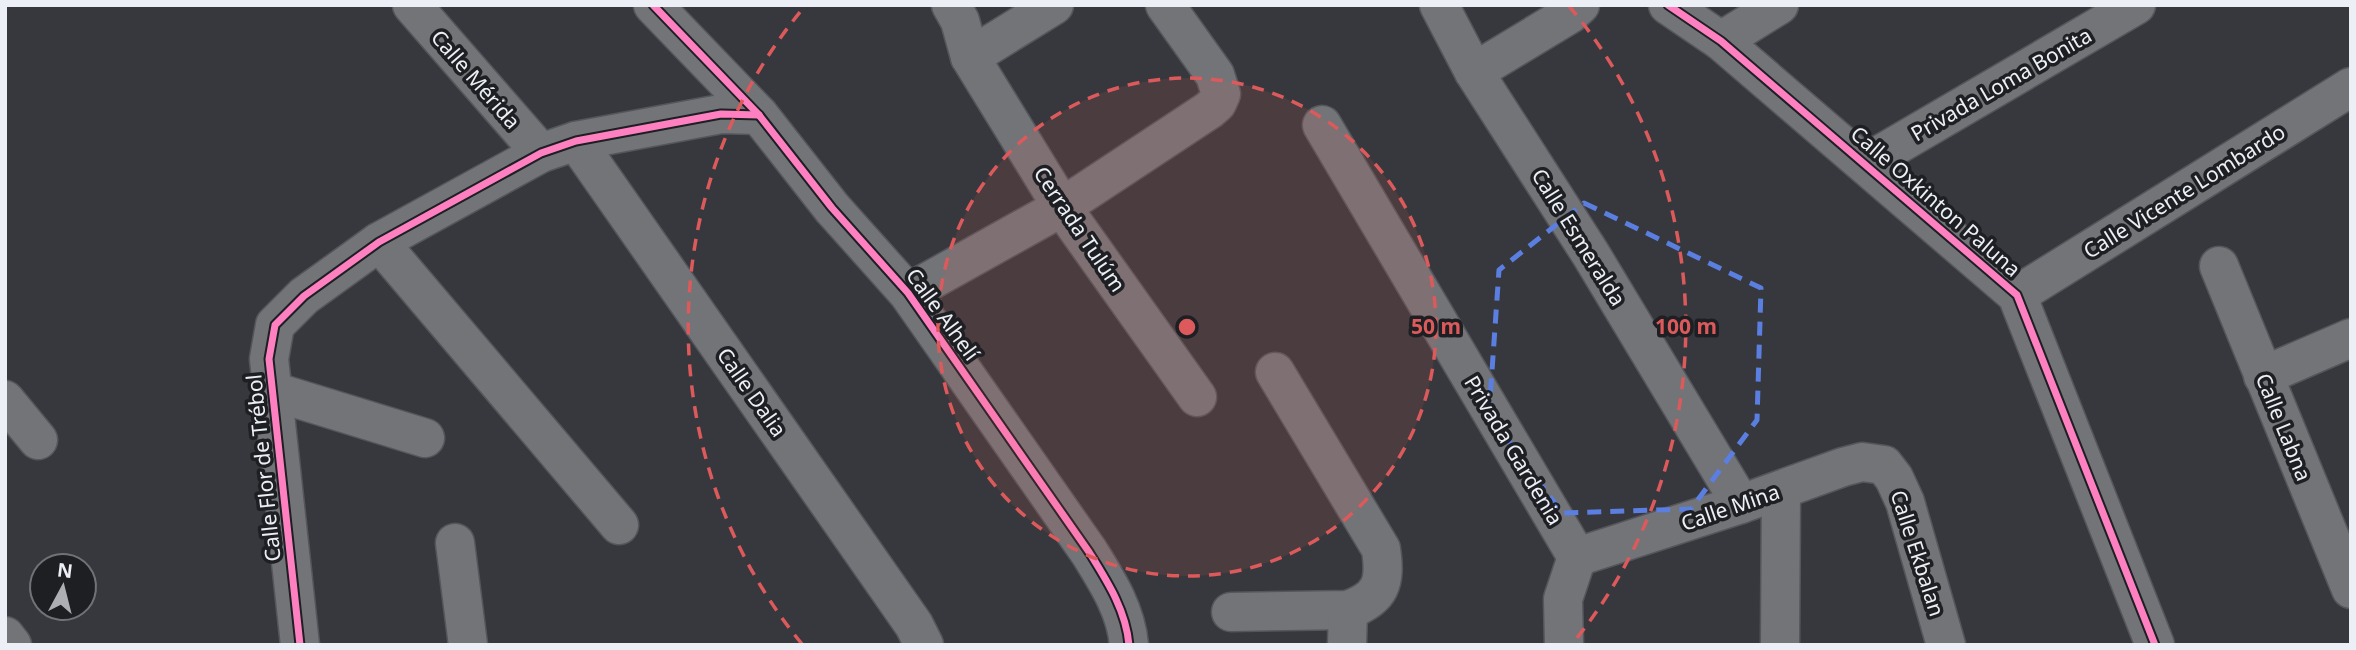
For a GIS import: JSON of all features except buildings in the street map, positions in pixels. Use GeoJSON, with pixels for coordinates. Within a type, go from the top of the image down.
{"type":"FeatureCollection","features":[{"type":"Feature","properties":{"kind":"street","name":"Calle Mérida"},"geometry":{"type":"LineString","coordinates":[[412,5],[541,153]]}},
{"type":"Feature","properties":{"kind":"street","name":"Calle Alhelí"},"geometry":{"type":"LineString","coordinates":[[653,5],[759,115],[832,208],[908,293],[1089,552],[1112,589],[1123,614],[1129,645]]}},
{"type":"Feature","properties":{"kind":"street","name":"Cerrada Tulúm"},"geometry":{"type":"LineString","coordinates":[[951,5],[960,20],[970,57],[1062,206],[1197,397]]}},
{"type":"Feature","properties":{"kind":"street"},"geometry":{"type":"LineString","coordinates":[[970,57],[1054,5]]}},
{"type":"Feature","properties":{"kind":"street"},"geometry":{"type":"LineString","coordinates":[[908,293],[1062,206],[1217,103],[1221,94],[1215,75],[1165,5]]}},
{"type":"Feature","properties":{"kind":"street","name":"Calle Esmeralda"},"geometry":{"type":"LineString","coordinates":[[1439,5],[1474,72],[1590,253],[1741,504]]}},
{"type":"Feature","properties":{"kind":"street"},"geometry":{"type":"LineString","coordinates":[[1474,72],[1570,14],[1580,5]]}},
{"type":"Feature","properties":{"kind":"street","name":"Calle Oxkinton Paluna"},"geometry":{"type":"LineString","coordinates":[[1668,5],[1721,41],[2017,295],[2155,645]]}},
{"type":"Feature","properties":{"kind":"street"},"geometry":{"type":"LineString","coordinates":[[1721,41],[1779,5]]}},
{"type":"Feature","properties":{"kind":"street","name":"Privada Loma Bonita"},"geometry":{"type":"LineString","coordinates":[[1866,163],[2136,5]]}},
{"type":"Feature","properties":{"kind":"street","name":"Calle Vicente Lombardo"},"geometry":{"type":"LineString","coordinates":[[2017,295],[2351,87]]}},
{"type":"Feature","properties":{"kind":"street","name":"Calle Flor de Trébol"},"geometry":{"type":"LineString","coordinates":[[300,645],[269,359],[275,325],[303,296],[379,242],[541,153],[576,141],[721,114],[759,115]]}},
{"type":"Feature","properties":{"kind":"street","name":"Privada Gardenia"},"geometry":{"type":"LineString","coordinates":[[1322,125],[1577,557]]}},
{"type":"Feature","properties":{"kind":"street","name":"Calle Dalia"},"geometry":{"type":"LineString","coordinates":[[576,141],[914,625],[924,645]]}},
{"type":"Feature","properties":{"kind":"street"},"geometry":{"type":"LineString","coordinates":[[379,242],[619,525]]}},
{"type":"Feature","properties":{"kind":"street","name":"Calle Labna"},"geometry":{"type":"LineString","coordinates":[[2219,266],[2351,589]]}},
{"type":"Feature","properties":{"kind":"street"},"geometry":{"type":"LineString","coordinates":[[2263,376],[2351,338]]}},
{"type":"Feature","properties":{"kind":"street"},"geometry":{"type":"LineString","coordinates":[[1231,612],[1357,616],[1383,582],[1381,549],[1275,372]]}},
{"type":"Feature","properties":{"kind":"street"},"geometry":{"type":"LineString","coordinates":[[272,391],[425,438]]}},
{"type":"Feature","properties":{"kind":"street"},"geometry":{"type":"LineString","coordinates":[[5,400],[38,440]]}},
{"type":"Feature","properties":{"kind":"street","name":"Calle Mina"},"geometry":{"type":"LineString","coordinates":[[1577,557],[1862,462],[1884,465]]}},
{"type":"Feature","properties":{"kind":"street","name":"Calle Ekbalan"},"geometry":{"type":"LineString","coordinates":[[1884,465],[1894,478],[1905,502],[1947,645]]}},
{"type":"Feature","properties":{"kind":"street"},"geometry":{"type":"LineString","coordinates":[[1780,645],[1781,490]]}},
{"type":"Feature","properties":{"kind":"street"},"geometry":{"type":"LineString","coordinates":[[455,543],[468,645]]}},
{"type":"Feature","properties":{"kind":"street"},"geometry":{"type":"LineString","coordinates":[[1564,645],[1563,599],[1577,557]]}},
{"type":"Feature","properties":{"kind":"street"},"geometry":{"type":"LineString","coordinates":[[5,636],[12,645]]}},
{"type":"Feature","properties":{"kind":"highlighted area"},"geometry":{"type":"Polygon","coordinates":[[[1584,203],[1761,288],[1757,420],[1691,509],[1562,513],[1489,414],[1499,270],[1584,203]]]}},
{"type":"Feature","properties":{"kind":"cycle path"},"geometry":{"type":"LineString","coordinates":[[653,5],[759,115],[832,208],[908,293],[1089,552],[1120,608],[1129,645]]}},
{"type":"Feature","properties":{"kind":"cycle path"},"geometry":{"type":"LineString","coordinates":[[1668,5],[1721,41],[2017,295],[2155,645]]}},
{"type":"Feature","properties":{"kind":"cycle path"},"geometry":{"type":"LineString","coordinates":[[300,645],[269,359],[275,325],[304,296],[379,242],[541,153],[576,141],[721,114],[759,115]]}}]}
